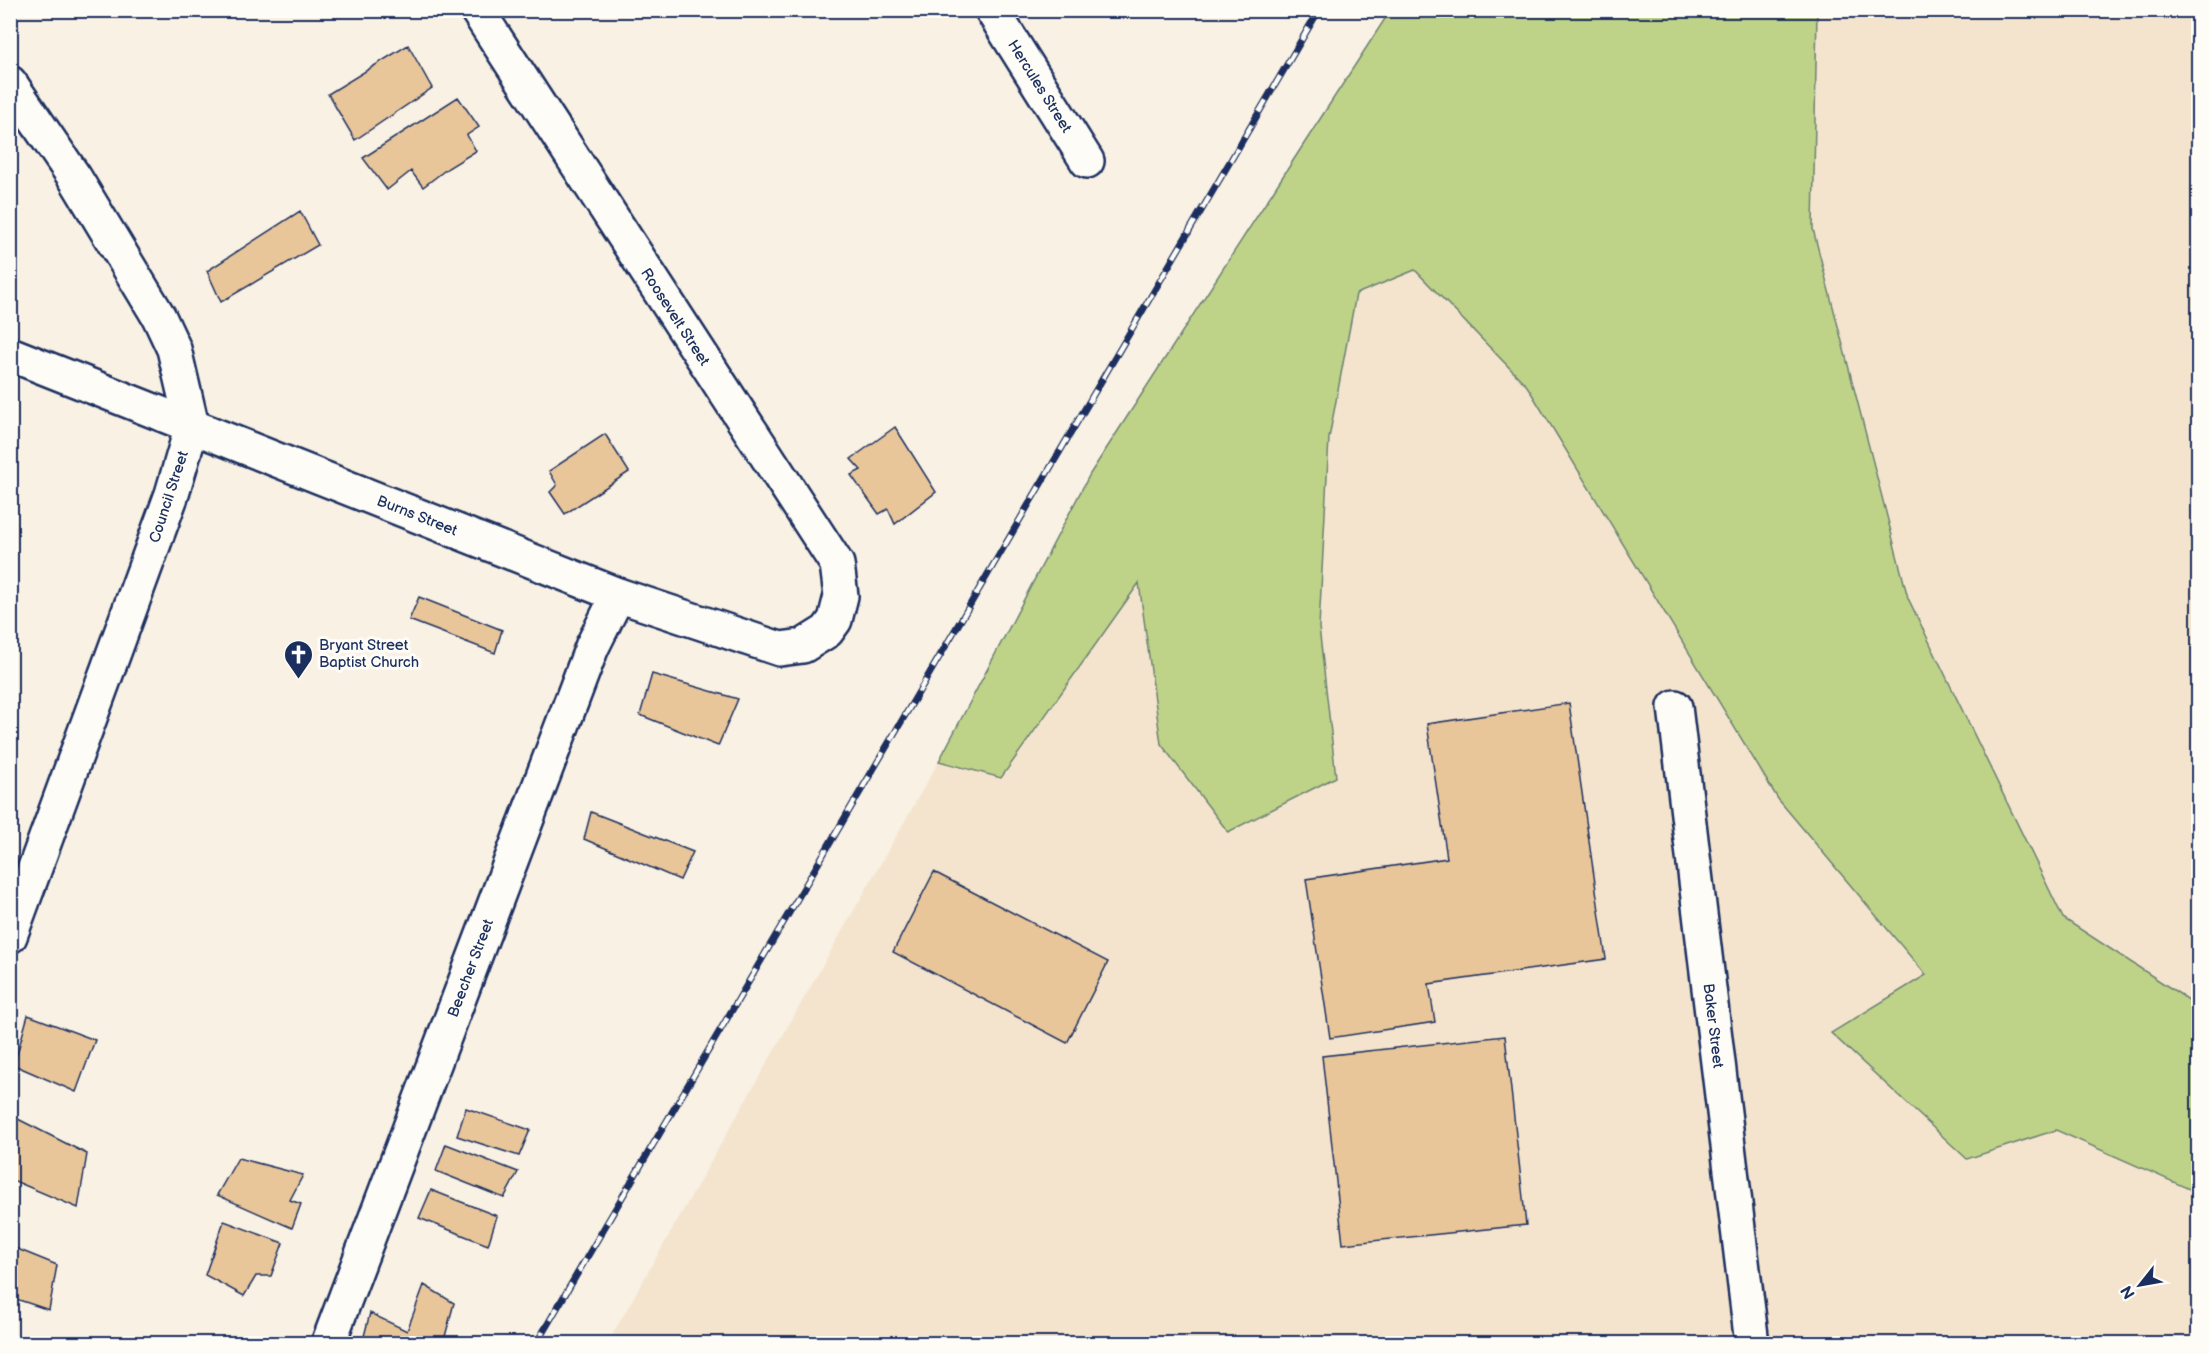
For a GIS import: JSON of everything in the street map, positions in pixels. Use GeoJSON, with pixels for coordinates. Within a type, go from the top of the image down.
{"type":"FeatureCollection","features":[{"type":"Feature","properties":{"kind":"street","name":"Roosevelt Street"},"geometry":{"type":"LineString","coordinates":[[477,10],[837,564],[841,596],[835,620],[827,631]]}},
{"type":"Feature","properties":{"kind":"street","name":"Hercules Street"},"geometry":{"type":"LineString","coordinates":[[992,10],[1087,160]]}},
{"type":"Feature","properties":{"kind":"street","name":"Council Street"},"geometry":{"type":"LineString","coordinates":[[10,82],[75,178],[159,317],[174,349],[192,426],[172,494],[10,936]]}},
{"type":"Feature","properties":{"kind":"street","name":"Burns Street"},"geometry":{"type":"LineString","coordinates":[[10,354],[618,595],[780,649],[803,646],[827,631]]}},
{"type":"Feature","properties":{"kind":"street","name":"Beecher Street"},"geometry":{"type":"LineString","coordinates":[[328,1344],[592,647],[618,595]]}},
{"type":"Feature","properties":{"kind":"street","name":"Baker Street"},"geometry":{"type":"LineString","coordinates":[[1675,707],[1752,1344]]}},
{"type":"Feature","properties":{"kind":"shaded area"},"geometry":{"type":"Polygon","coordinates":[[[1817,11],[2198,11],[2198,1006],[2063,918],[1908,598],[1813,229],[1817,11]]]}},
{"type":"Feature","properties":{"kind":"shaded area"},"geometry":{"type":"Polygon","coordinates":[[[1415,270],[1527,386],[1778,799],[1927,975],[1831,1033],[1967,1159],[2056,1130],[2194,1191],[2198,1196],[2198,1343],[607,1344],[939,761],[1002,778],[1139,582],[1161,744],[1228,832],[1335,777],[1319,627],[1329,438],[1356,294],[1415,270]]]}},
{"type":"Feature","properties":{"kind":"green space"},"geometry":{"type":"Polygon","coordinates":[[[1390,11],[1817,11],[1813,229],[1908,598],[2063,918],[2198,1006],[2198,1196],[2194,1191],[2056,1130],[1967,1159],[1831,1033],[1926,975],[1778,799],[1527,386],[1415,270],[1356,294],[1329,438],[1319,627],[1336,777],[1228,832],[1161,744],[1139,583],[1001,778],[939,761],[1090,474],[1390,11]]]}},
{"type":"Feature","properties":{"kind":"building"},"geometry":{"type":"Polygon","coordinates":[[[408,45],[432,88],[355,140],[328,94],[408,45]]]}},
{"type":"Feature","properties":{"kind":"building"},"geometry":{"type":"Polygon","coordinates":[[[458,97],[479,127],[467,135],[476,151],[423,187],[411,171],[387,190],[363,158],[458,97]]]}},
{"type":"Feature","properties":{"kind":"building"},"geometry":{"type":"Polygon","coordinates":[[[300,211],[318,245],[221,302],[207,271],[300,211]]]}},
{"type":"Feature","properties":{"kind":"building"},"geometry":{"type":"Polygon","coordinates":[[[895,427],[936,492],[895,524],[888,509],[879,514],[851,475],[861,470],[851,459],[895,427]]]}},
{"type":"Feature","properties":{"kind":"building"},"geometry":{"type":"Polygon","coordinates":[[[605,434],[629,472],[565,514],[550,492],[557,485],[549,471],[605,434]]]}},
{"type":"Feature","properties":{"kind":"building"},"geometry":{"type":"Polygon","coordinates":[[[419,597],[502,630],[495,653],[409,620],[419,597]]]}},
{"type":"Feature","properties":{"kind":"building"},"geometry":{"type":"Polygon","coordinates":[[[652,674],[738,699],[718,746],[640,715],[652,674]]]}},
{"type":"Feature","properties":{"kind":"building"},"geometry":{"type":"Polygon","coordinates":[[[1569,703],[1606,959],[1429,984],[1435,1022],[1330,1038],[1306,879],[1447,858],[1427,724],[1569,703]]]}},
{"type":"Feature","properties":{"kind":"building"},"geometry":{"type":"Polygon","coordinates":[[[591,812],[693,852],[680,880],[584,839],[591,812]]]}},
{"type":"Feature","properties":{"kind":"building"},"geometry":{"type":"Polygon","coordinates":[[[934,872],[1108,962],[1067,1043],[893,952],[934,872]]]}},
{"type":"Feature","properties":{"kind":"building"},"geometry":{"type":"Polygon","coordinates":[[[28,1015],[95,1040],[76,1092],[14,1065],[28,1015]]]}},
{"type":"Feature","properties":{"kind":"building"},"geometry":{"type":"Polygon","coordinates":[[[1505,1036],[1526,1225],[1343,1244],[1322,1056],[1505,1036]]]}},
{"type":"Feature","properties":{"kind":"building"},"geometry":{"type":"Polygon","coordinates":[[[466,1108],[530,1130],[519,1156],[457,1136],[466,1108]]]}},
{"type":"Feature","properties":{"kind":"building"},"geometry":{"type":"Polygon","coordinates":[[[10,1115],[87,1154],[78,1208],[10,1179],[10,1115]]]}},
{"type":"Feature","properties":{"kind":"building"},"geometry":{"type":"Polygon","coordinates":[[[446,1144],[518,1172],[504,1198],[436,1171],[446,1144]]]}},
{"type":"Feature","properties":{"kind":"building"},"geometry":{"type":"Polygon","coordinates":[[[238,1158],[303,1175],[290,1200],[301,1204],[292,1228],[217,1195],[238,1158]]]}},
{"type":"Feature","properties":{"kind":"building"},"geometry":{"type":"Polygon","coordinates":[[[431,1190],[497,1216],[488,1245],[419,1218],[431,1190]]]}},
{"type":"Feature","properties":{"kind":"building"},"geometry":{"type":"Polygon","coordinates":[[[224,1221],[283,1243],[271,1276],[256,1276],[244,1296],[205,1275],[224,1221]]]}},
{"type":"Feature","properties":{"kind":"building"},"geometry":{"type":"Polygon","coordinates":[[[10,1246],[57,1265],[49,1310],[10,1297],[10,1246]]]}},
{"type":"Feature","properties":{"kind":"building"},"geometry":{"type":"Polygon","coordinates":[[[424,1285],[454,1303],[443,1344],[362,1344],[370,1313],[407,1331],[424,1285]]]}},
{"type":"Feature","properties":{"kind":"railway"},"geometry":{"type":"LineString","coordinates":[[536,1344],[1319,10]]}},
{"type":"Feature","properties":{"kind":"place","name":"Bryant Street Baptist Church"},"geometry":{"type":"Point","coordinates":[298,680]}}]}
